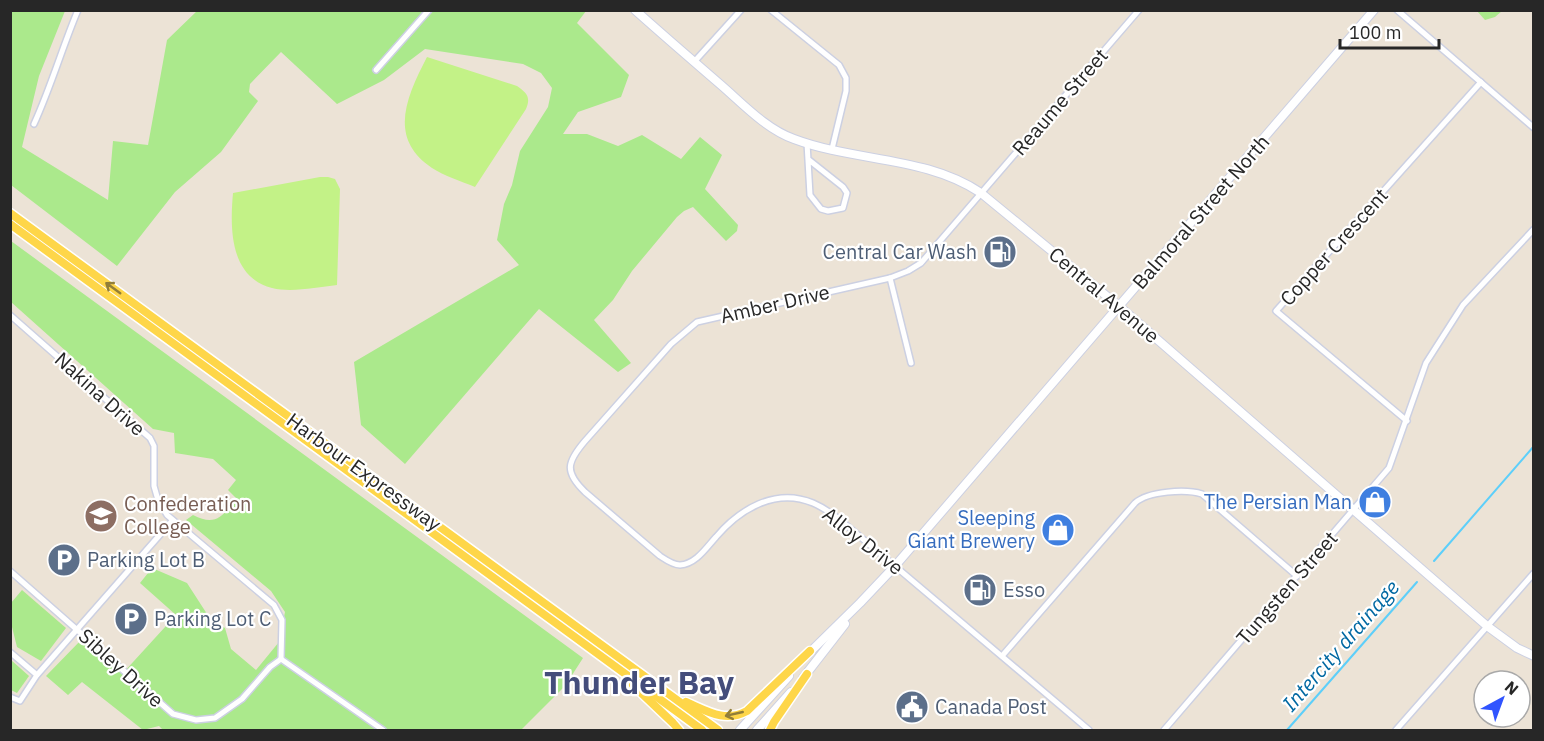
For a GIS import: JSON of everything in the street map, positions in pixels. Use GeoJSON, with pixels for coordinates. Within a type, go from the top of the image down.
{"type":"FeatureCollection","features":[{"type":"Feature","properties":{"kind":"main road","name":"Central Avenue"},"geometry":{"type":"LineString","coordinates":[[634,10],[769,125],[794,139],[934,171],[967,183],[981,193],[1120,307],[1487,626],[1517,648],[1533,656]]}},
{"type":"Feature","properties":{"kind":"main road","name":"Balmoral Street North"},"geometry":{"type":"LineString","coordinates":[[740,730],[810,651],[895,566],[1374,10]]}},
{"type":"Feature","properties":{"kind":"main road","name":"Harbour Expressway"},"geometry":{"type":"LineString","coordinates":[[10,213],[718,730]]}},
{"type":"Feature","properties":{"kind":"main road","name":"Harbour Expressway"},"geometry":{"type":"LineString","coordinates":[[10,224],[702,730]]}},
{"type":"Feature","properties":{"kind":"main road","name":"Balmoral Street North"},"geometry":{"type":"LineString","coordinates":[[757,730],[807,674],[860,603]]}},
{"type":"Feature","properties":{"kind":"main road"},"geometry":{"type":"LineString","coordinates":[[669,694],[718,716],[739,715],[747,711],[810,651]]}},
{"type":"Feature","properties":{"kind":"main road"},"geometry":{"type":"LineString","coordinates":[[604,658],[678,730]]}},
{"type":"Feature","properties":{"kind":"main road"},"geometry":{"type":"LineString","coordinates":[[770,730],[807,674]]}},
{"type":"Feature","properties":{"kind":"street"},"geometry":{"type":"LineString","coordinates":[[34,124],[49,92],[61,51],[78,10]]}},
{"type":"Feature","properties":{"kind":"street"},"geometry":{"type":"LineString","coordinates":[[376,70],[429,10]]}},
{"type":"Feature","properties":{"kind":"street"},"geometry":{"type":"LineString","coordinates":[[694,62],[741,10]]}},
{"type":"Feature","properties":{"kind":"street"},"geometry":{"type":"LineString","coordinates":[[771,10],[839,65],[846,78],[844,99],[832,149]]}},
{"type":"Feature","properties":{"kind":"street","name":"Reaume Street"},"geometry":{"type":"LineString","coordinates":[[981,193],[1139,10]]}},
{"type":"Feature","properties":{"kind":"street"},"geometry":{"type":"LineString","coordinates":[[1397,10],[1533,128]]}},
{"type":"Feature","properties":{"kind":"street","name":"Copper Crescent"},"geometry":{"type":"LineString","coordinates":[[1407,421],[1276,311],[1481,82]]}},
{"type":"Feature","properties":{"kind":"street"},"geometry":{"type":"LineString","coordinates":[[807,143],[810,195],[821,209],[828,212],[843,208],[847,193],[843,187],[809,159]]}},
{"type":"Feature","properties":{"kind":"street","name":"Amber Drive"},"geometry":{"type":"LineString","coordinates":[[585,441],[670,344],[697,322],[890,278],[908,271],[921,262],[981,193]]}},
{"type":"Feature","properties":{"kind":"street","name":"Tungsten Street"},"geometry":{"type":"LineString","coordinates":[[1164,730],[1389,468],[1426,363],[1463,305],[1533,229]]}},
{"type":"Feature","properties":{"kind":"street"},"geometry":{"type":"LineString","coordinates":[[890,278],[911,363]]}},
{"type":"Feature","properties":{"kind":"street","name":"Nakina Drive"},"geometry":{"type":"LineString","coordinates":[[10,315],[150,438],[154,446],[156,493],[172,521]]}},
{"type":"Feature","properties":{"kind":"street","name":"Alloy Drive"},"geometry":{"type":"LineString","coordinates":[[585,441],[573,455],[570,464],[570,474],[576,483],[669,562],[679,565],[699,557],[727,524],[748,507],[771,500],[790,498],[813,503],[831,513],[1089,730]]}},
{"type":"Feature","properties":{"kind":"street"},"geometry":{"type":"LineString","coordinates":[[1002,656],[1136,502],[1145,496],[1187,492],[1202,494],[1297,576]]}},
{"type":"Feature","properties":{"kind":"street"},"geometry":{"type":"LineString","coordinates":[[10,697],[20,701],[37,675],[172,521],[274,605],[282,620],[281,659],[383,730]]}},
{"type":"Feature","properties":{"kind":"street","name":"Sibley Drive"},"geometry":{"type":"LineString","coordinates":[[10,571],[173,714],[196,720],[215,718],[242,699],[270,667],[281,659]]}},
{"type":"Feature","properties":{"kind":"street"},"geometry":{"type":"LineString","coordinates":[[1395,730],[1533,573]]}},
{"type":"Feature","properties":{"kind":"street"},"geometry":{"type":"LineString","coordinates":[[10,652],[37,675]]}},
{"type":"Feature","properties":{"kind":"green space"},"geometry":{"type":"Polygon","coordinates":[[[10,11],[65,11],[39,76],[22,147],[108,200],[113,141],[148,145],[167,40],[197,11],[586,11],[577,23],[629,75],[621,97],[578,112],[563,134],[587,134],[618,146],[642,135],[681,159],[700,137],[722,155],[705,189],[738,225],[737,231],[726,241],[693,207],[677,217],[632,271],[613,300],[594,320],[631,363],[618,372],[539,309],[405,464],[361,425],[354,362],[519,265],[497,240],[504,204],[512,185],[520,151],[548,107],[552,88],[541,73],[523,64],[425,49],[384,80],[337,104],[281,52],[250,84],[249,92],[258,101],[221,152],[175,192],[117,266],[11,185],[10,11]]]}},
{"type":"Feature","properties":{"kind":"green space"},"geometry":{"type":"Polygon","coordinates":[[[1477,11],[1502,11],[1495,17],[1485,20],[1477,11]]]}},
{"type":"Feature","properties":{"kind":"green space"},"geometry":{"type":"Polygon","coordinates":[[[427,57],[517,86],[527,96],[526,109],[475,187],[432,168],[418,156],[409,143],[405,130],[408,101],[427,57]]]}},
{"type":"Feature","properties":{"kind":"green space"},"geometry":{"type":"Polygon","coordinates":[[[320,177],[335,179],[340,189],[337,285],[288,290],[272,288],[258,282],[247,273],[235,249],[232,221],[233,193],[320,177]]]}},
{"type":"Feature","properties":{"kind":"green space"},"geometry":{"type":"Polygon","coordinates":[[[11,241],[583,658],[565,686],[521,730],[163,730],[159,726],[143,730],[82,682],[68,695],[46,676],[81,640],[123,673],[176,615],[140,583],[152,568],[187,583],[209,617],[225,628],[231,649],[256,670],[279,642],[285,612],[271,591],[186,520],[193,515],[213,520],[223,515],[237,499],[228,490],[236,480],[213,459],[175,453],[174,433],[153,429],[11,302],[11,241]]]}},
{"type":"Feature","properties":{"kind":"green space"},"geometry":{"type":"Polygon","coordinates":[[[22,590],[66,628],[41,661],[17,647],[11,623],[11,603],[22,590]]]}},
{"type":"Feature","properties":{"kind":"green space"},"geometry":{"type":"Polygon","coordinates":[[[11,660],[29,676],[17,693],[11,690],[11,660]]]}},
{"type":"Feature","properties":{"kind":"waterway","name":"Intercity drainage"},"geometry":{"type":"LineString","coordinates":[[1434,561],[1534,446]]}},
{"type":"Feature","properties":{"kind":"waterway","name":"Intercity drainage"},"geometry":{"type":"LineString","coordinates":[[1287,730],[1417,582]]}},
{"type":"Feature","properties":{"kind":"place","name":"Central Car Wash"},"geometry":{"type":"Point","coordinates":[1000,252]}},
{"type":"Feature","properties":{"kind":"place","name":"The Persian Man"},"geometry":{"type":"Point","coordinates":[1375,502]}},
{"type":"Feature","properties":{"kind":"place","name":"Confederation College"},"geometry":{"type":"Point","coordinates":[101,516]}},
{"type":"Feature","properties":{"kind":"place","name":"Sleeping Giant Brewery"},"geometry":{"type":"Point","coordinates":[1058,530]}},
{"type":"Feature","properties":{"kind":"place","name":"Parking Lot B"},"geometry":{"type":"Point","coordinates":[64,560]}},
{"type":"Feature","properties":{"kind":"place","name":"Esso"},"geometry":{"type":"Point","coordinates":[980,590]}},
{"type":"Feature","properties":{"kind":"place","name":"Parking Lot C"},"geometry":{"type":"Point","coordinates":[131,619]}},
{"type":"Feature","properties":{"kind":"place","name":"Canada Post"},"geometry":{"type":"Point","coordinates":[912,707]}},
{"type":"Feature","properties":{"kind":"district","name":"Thunder Bay"},"geometry":{"type":"Point","coordinates":[639,683]}}]}
